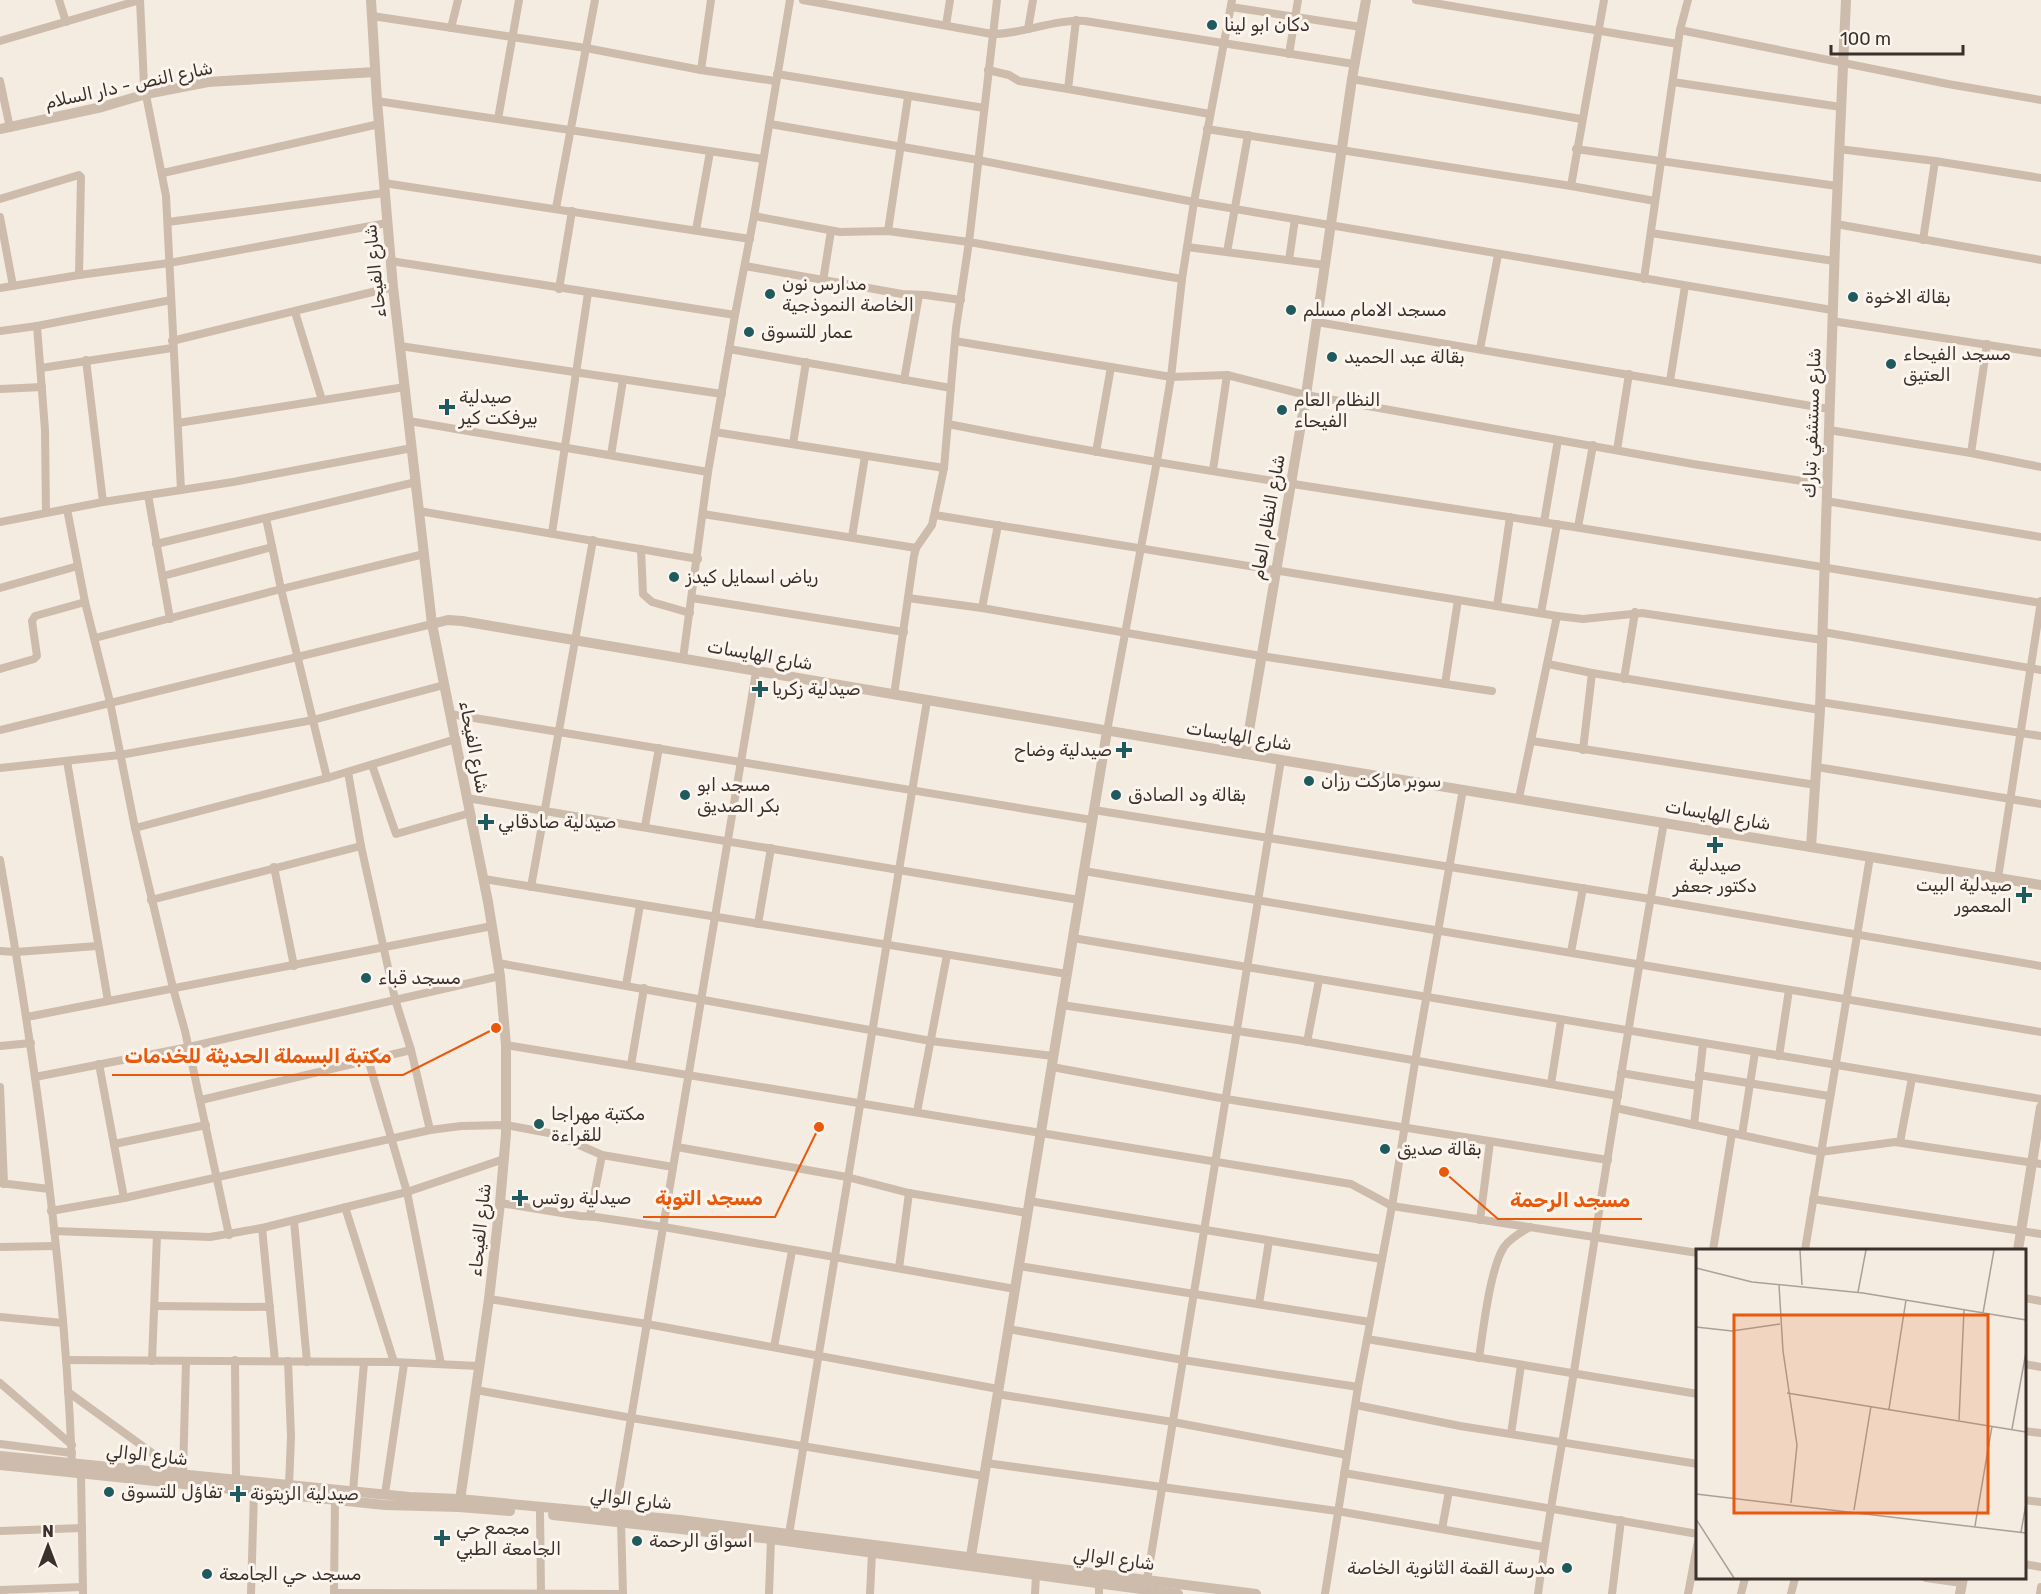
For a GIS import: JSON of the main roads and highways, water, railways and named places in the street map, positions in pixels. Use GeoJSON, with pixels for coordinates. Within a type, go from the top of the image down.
{"type":"FeatureCollection","features":[{"type":"Feature","properties":{"kind":"place","name":"دكان ابو لينا"},"geometry":{"type":"Point","coordinates":[1212,25]}},
{"type":"Feature","properties":{"kind":"place","name":"مدارس نون الخاصة النموذجية"},"geometry":{"type":"Point","coordinates":[770,294]}},
{"type":"Feature","properties":{"kind":"place","name":"بقالة الاخوة"},"geometry":{"type":"Point","coordinates":[1853,297]}},
{"type":"Feature","properties":{"kind":"place","name":"مسجد الامام مسلم"},"geometry":{"type":"Point","coordinates":[1291,310]}},
{"type":"Feature","properties":{"kind":"place","name":"عمار للتسوق"},"geometry":{"type":"Point","coordinates":[749,332]}},
{"type":"Feature","properties":{"kind":"place","name":"بقالة عبد الحميد"},"geometry":{"type":"Point","coordinates":[1332,357]}},
{"type":"Feature","properties":{"kind":"place","name":"مسجد الفيحاء العتيق"},"geometry":{"type":"Point","coordinates":[1891,364]}},
{"type":"Feature","properties":{"kind":"place","name":"صيدلية بيرفكت كير"},"geometry":{"type":"Point","coordinates":[447,407]}},
{"type":"Feature","properties":{"kind":"place","name":"النظام العام الفيحاء"},"geometry":{"type":"Point","coordinates":[1282,410]}},
{"type":"Feature","properties":{"kind":"place","name":"رياض اسمايل كيدز"},"geometry":{"type":"Point","coordinates":[674,577]}},
{"type":"Feature","properties":{"kind":"place","name":"صيدلية زكريا"},"geometry":{"type":"Point","coordinates":[760,689]}},
{"type":"Feature","properties":{"kind":"place","name":"صيدلية وضاح"},"geometry":{"type":"Point","coordinates":[1124,750]}},
{"type":"Feature","properties":{"kind":"place","name":"سوبر ماركت رزان"},"geometry":{"type":"Point","coordinates":[1309,781]}},
{"type":"Feature","properties":{"kind":"place","name":"مسجد ابو بكر الصديق"},"geometry":{"type":"Point","coordinates":[685,795]}},
{"type":"Feature","properties":{"kind":"place","name":"بقالة ود الصادق"},"geometry":{"type":"Point","coordinates":[1116,795]}},
{"type":"Feature","properties":{"kind":"place","name":"صيدلية صادقابي"},"geometry":{"type":"Point","coordinates":[486,822]}},
{"type":"Feature","properties":{"kind":"place","name":"صيدلية دكتور جعفر"},"geometry":{"type":"Point","coordinates":[1715,845]}},
{"type":"Feature","properties":{"kind":"place","name":"صيدلية البيت المعمور"},"geometry":{"type":"Point","coordinates":[2024,895]}},
{"type":"Feature","properties":{"kind":"place","name":"مسجد قباء"},"geometry":{"type":"Point","coordinates":[366,978]}},
{"type":"Feature","properties":{"kind":"place","name":"مكتبة البسملة الحديثة للخدمات"},"geometry":{"type":"Point","coordinates":[496,1028]}},
{"type":"Feature","properties":{"kind":"place","name":"مكتبة مهراجا للقراءة"},"geometry":{"type":"Point","coordinates":[539,1124]}},
{"type":"Feature","properties":{"kind":"place","name":"مسجد التوبة"},"geometry":{"type":"Point","coordinates":[819,1127]}},
{"type":"Feature","properties":{"kind":"place","name":"بقالة صديق"},"geometry":{"type":"Point","coordinates":[1385,1149]}},
{"type":"Feature","properties":{"kind":"place","name":"مسجد الرحمة"},"geometry":{"type":"Point","coordinates":[1444,1172]}},
{"type":"Feature","properties":{"kind":"place","name":"صيدلية روتس"},"geometry":{"type":"Point","coordinates":[520,1198]}},
{"type":"Feature","properties":{"kind":"place","name":"تفاؤل للتسوق"},"geometry":{"type":"Point","coordinates":[109,1492]}},
{"type":"Feature","properties":{"kind":"place","name":"صيدلية الزيتونة"},"geometry":{"type":"Point","coordinates":[238,1494]}},
{"type":"Feature","properties":{"kind":"place","name":"مجمع حي الجامعة الطبي"},"geometry":{"type":"Point","coordinates":[442,1538]}},
{"type":"Feature","properties":{"kind":"place","name":"اسواق الرحمة"},"geometry":{"type":"Point","coordinates":[637,1541]}},
{"type":"Feature","properties":{"kind":"place","name":"مدرسة القمة الثانوية الخاصة"},"geometry":{"type":"Point","coordinates":[1567,1568]}},
{"type":"Feature","properties":{"kind":"place","name":"مسجد حي الجامعة"},"geometry":{"type":"Point","coordinates":[207,1574]}}]}
